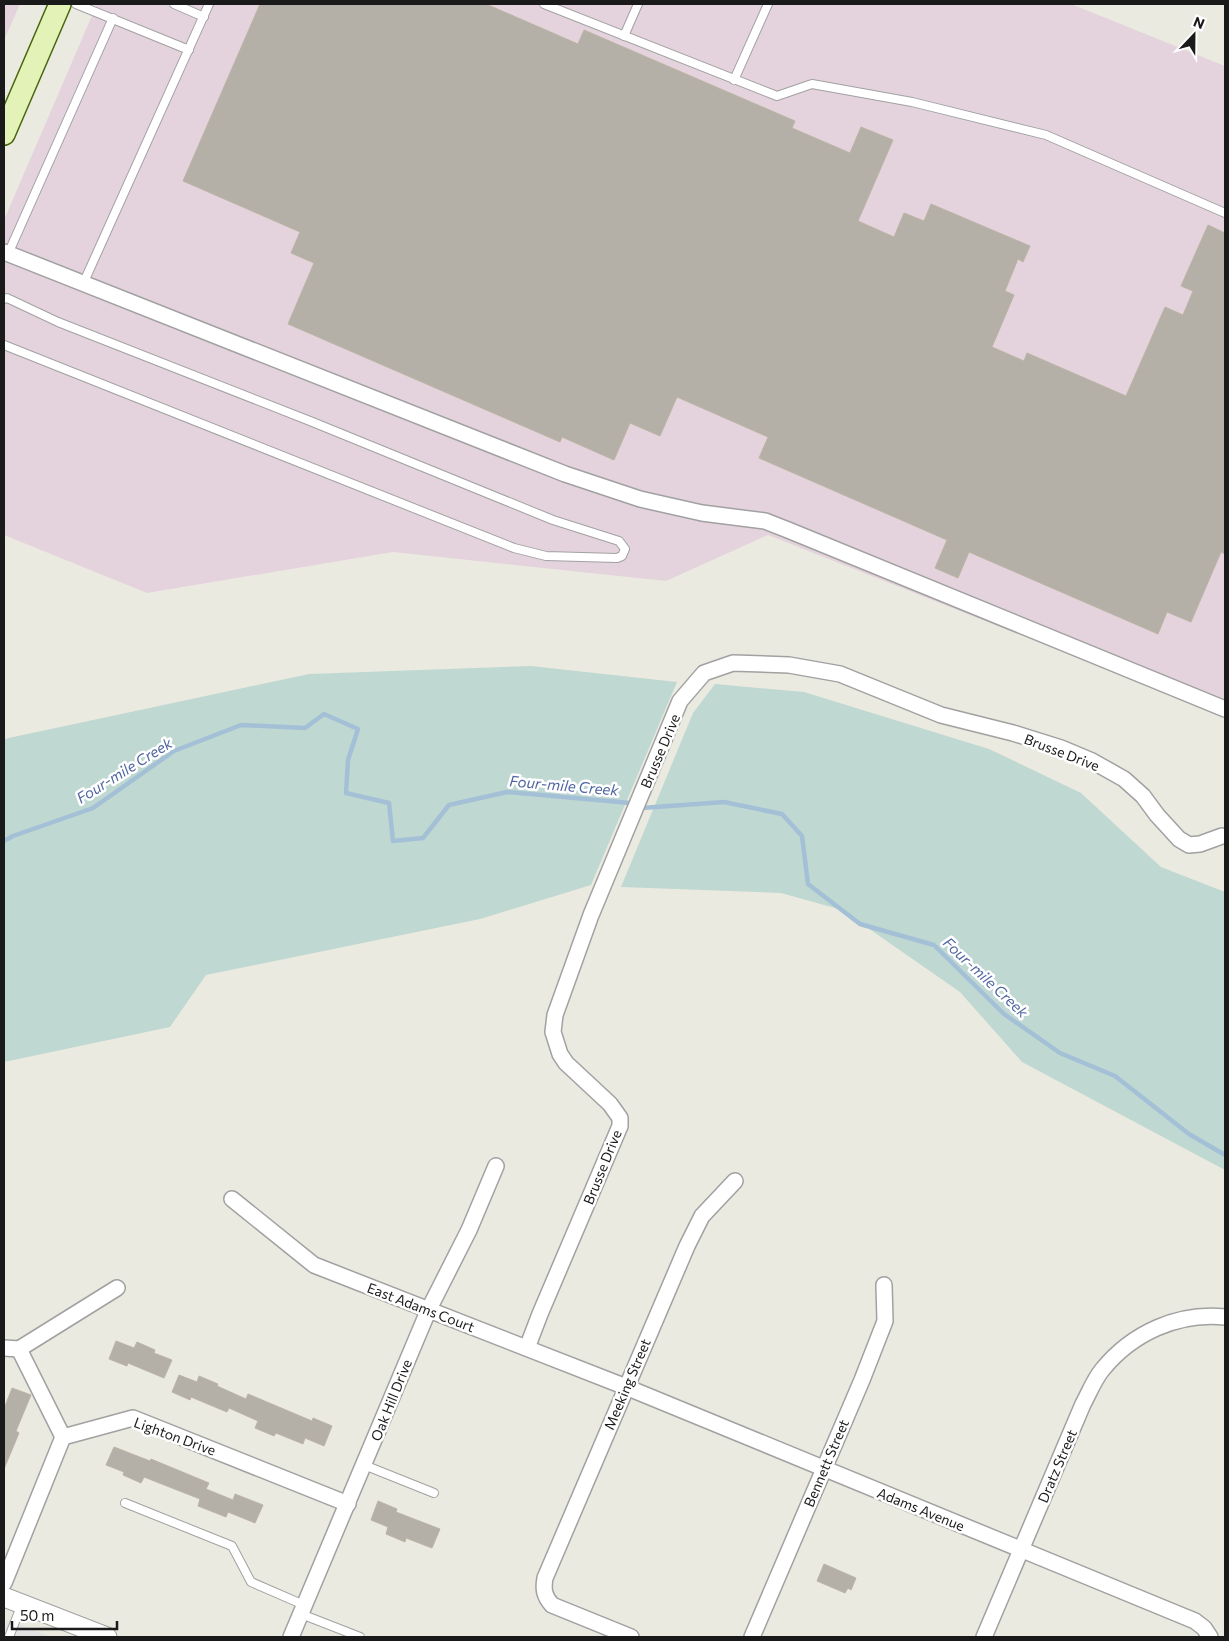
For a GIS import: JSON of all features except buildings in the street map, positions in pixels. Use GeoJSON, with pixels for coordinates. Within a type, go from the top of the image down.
{"type":"FeatureCollection","features":[{"type":"Feature","properties":{"kind":"main road"},"geometry":{"type":"LineString","coordinates":[[4,134],[60,4]]}},
{"type":"Feature","properties":{"kind":"street"},"geometry":{"type":"LineString","coordinates":[[6,253],[565,474],[640,499],[702,513],[765,521],[1225,710]]}},
{"type":"Feature","properties":{"kind":"street","name":"Brusse Drive"},"geometry":{"type":"LineString","coordinates":[[527,1348],[620,1126],[620,1118],[610,1104],[560,1054],[553,1032],[555,1015],[591,915],[680,701],[704,673],[734,663],[789,665],[840,674],[941,714],[1013,733],[1061,748],[1092,761],[1124,779],[1143,796],[1157,815],[1180,839],[1189,845],[1200,844],[1222,836]]}},
{"type":"Feature","properties":{"kind":"street","name":"Oak Hill Drive"},"geometry":{"type":"LineString","coordinates":[[291,1637],[429,1309],[469,1230],[496,1166]]}},
{"type":"Feature","properties":{"kind":"street","name":"Meeking Street"},"geometry":{"type":"LineString","coordinates":[[632,1637],[558,1608],[547,1599],[544,1593],[545,1578],[687,1246],[702,1216],[735,1181]]}},
{"type":"Feature","properties":{"kind":"street","name":"East Adams Court"},"geometry":{"type":"LineString","coordinates":[[232,1199],[314,1265],[626,1388]]}},
{"type":"Feature","properties":{"kind":"street","name":"Bennett Street"},"geometry":{"type":"LineString","coordinates":[[752,1637],[862,1380],[885,1320],[884,1285]]}},
{"type":"Feature","properties":{"kind":"street"},"geometry":{"type":"LineString","coordinates":[[4,1348],[19,1349],[117,1288]]}},
{"type":"Feature","properties":{"kind":"street","name":"Dratz Street"},"geometry":{"type":"LineString","coordinates":[[984,1637],[1083,1404],[1101,1372],[1119,1351],[1139,1336],[1166,1323],[1191,1317],[1225,1317]]}},
{"type":"Feature","properties":{"kind":"street"},"geometry":{"type":"LineString","coordinates":[[4,1583],[63,1437],[19,1349]]}},
{"type":"Feature","properties":{"kind":"street","name":"Adams Avenue"},"geometry":{"type":"LineString","coordinates":[[626,1388],[1194,1621],[1204,1628],[1210,1637]]}},
{"type":"Feature","properties":{"kind":"street","name":"Lighton Drive"},"geometry":{"type":"LineString","coordinates":[[63,1437],[133,1418],[348,1504]]}},
{"type":"Feature","properties":{"kind":"street"},"geometry":{"type":"LineString","coordinates":[[4,1597],[107,1637]]}},
{"type":"Feature","properties":{"kind":"lane"},"geometry":{"type":"LineString","coordinates":[[76,4],[98,8],[112,18],[189,50]]}},
{"type":"Feature","properties":{"kind":"lane"},"geometry":{"type":"LineString","coordinates":[[174,4],[204,18]]}},
{"type":"Feature","properties":{"kind":"lane"},"geometry":{"type":"LineString","coordinates":[[84,284],[209,4]]}},
{"type":"Feature","properties":{"kind":"lane"},"geometry":{"type":"LineString","coordinates":[[544,4],[777,96],[812,84],[912,102],[1046,135],[1225,213]]}},
{"type":"Feature","properties":{"kind":"lane"},"geometry":{"type":"LineString","coordinates":[[624,36],[638,4]]}},
{"type":"Feature","properties":{"kind":"lane"},"geometry":{"type":"LineString","coordinates":[[734,80],[768,4]]}},
{"type":"Feature","properties":{"kind":"lane"},"geometry":{"type":"LineString","coordinates":[[6,253],[112,18]]}},
{"type":"Feature","properties":{"kind":"lane"},"geometry":{"type":"LineString","coordinates":[[4,299],[7,298],[58,322],[310,421],[553,520],[619,541],[625,548],[622,556],[617,558],[546,556],[514,548],[4,345]]}},
{"type":"Feature","properties":{"kind":"lane"},"geometry":{"type":"LineString","coordinates":[[364,1465],[434,1493]]}},
{"type":"Feature","properties":{"kind":"lane"},"geometry":{"type":"LineString","coordinates":[[125,1503],[232,1546],[251,1582],[303,1610],[360,1637]]}},
{"type":"Feature","properties":{"kind":"lane"},"geometry":{"type":"LineString","coordinates":[[9,1637],[22,1604]]}},
{"type":"Feature","properties":{"kind":"shaded area"},"geometry":{"type":"Polygon","coordinates":[[[4,4],[20,4],[4,40],[4,4]]]}},
{"type":"Feature","properties":{"kind":"shaded area"},"geometry":{"type":"Polygon","coordinates":[[[97,4],[1071,4],[1225,66],[1225,716],[768,535],[666,581],[393,552],[147,593],[4,535],[4,220],[97,4]]]}},
{"type":"Feature","properties":{"kind":"shaded area"},"geometry":{"type":"Polygon","coordinates":[[[531,666],[677,682],[591,885],[480,919],[206,975],[170,1027],[4,1062],[4,739],[309,674],[531,666]]]}},
{"type":"Feature","properties":{"kind":"shaded area"},"geometry":{"type":"Polygon","coordinates":[[[715,684],[804,692],[989,749],[1081,793],[1161,867],[1225,892],[1225,1170],[1022,1062],[960,992],[842,910],[781,893],[621,887],[693,713],[715,684]]]}},
{"type":"Feature","properties":{"kind":"shaded area"},"geometry":{"type":"Polygon","coordinates":[[[8,1620],[52,1637],[4,1637],[8,1620]]]}},
{"type":"Feature","properties":{"kind":"waterway","name":"Four-mile Creek"},"geometry":{"type":"LineString","coordinates":[[4,841],[13,836],[93,808],[174,751],[241,725],[305,728],[324,714],[358,729],[348,760],[346,793],[389,803],[393,841],[423,838],[449,805],[507,792],[630,803]]}},
{"type":"Feature","properties":{"kind":"waterway","name":"Four-mile Creek"},"geometry":{"type":"LineString","coordinates":[[642,808],[724,802],[782,814],[802,836],[808,884],[860,924],[934,945],[1004,1014],[1060,1053],[1115,1076],[1189,1134],[1225,1155]]}}]}
